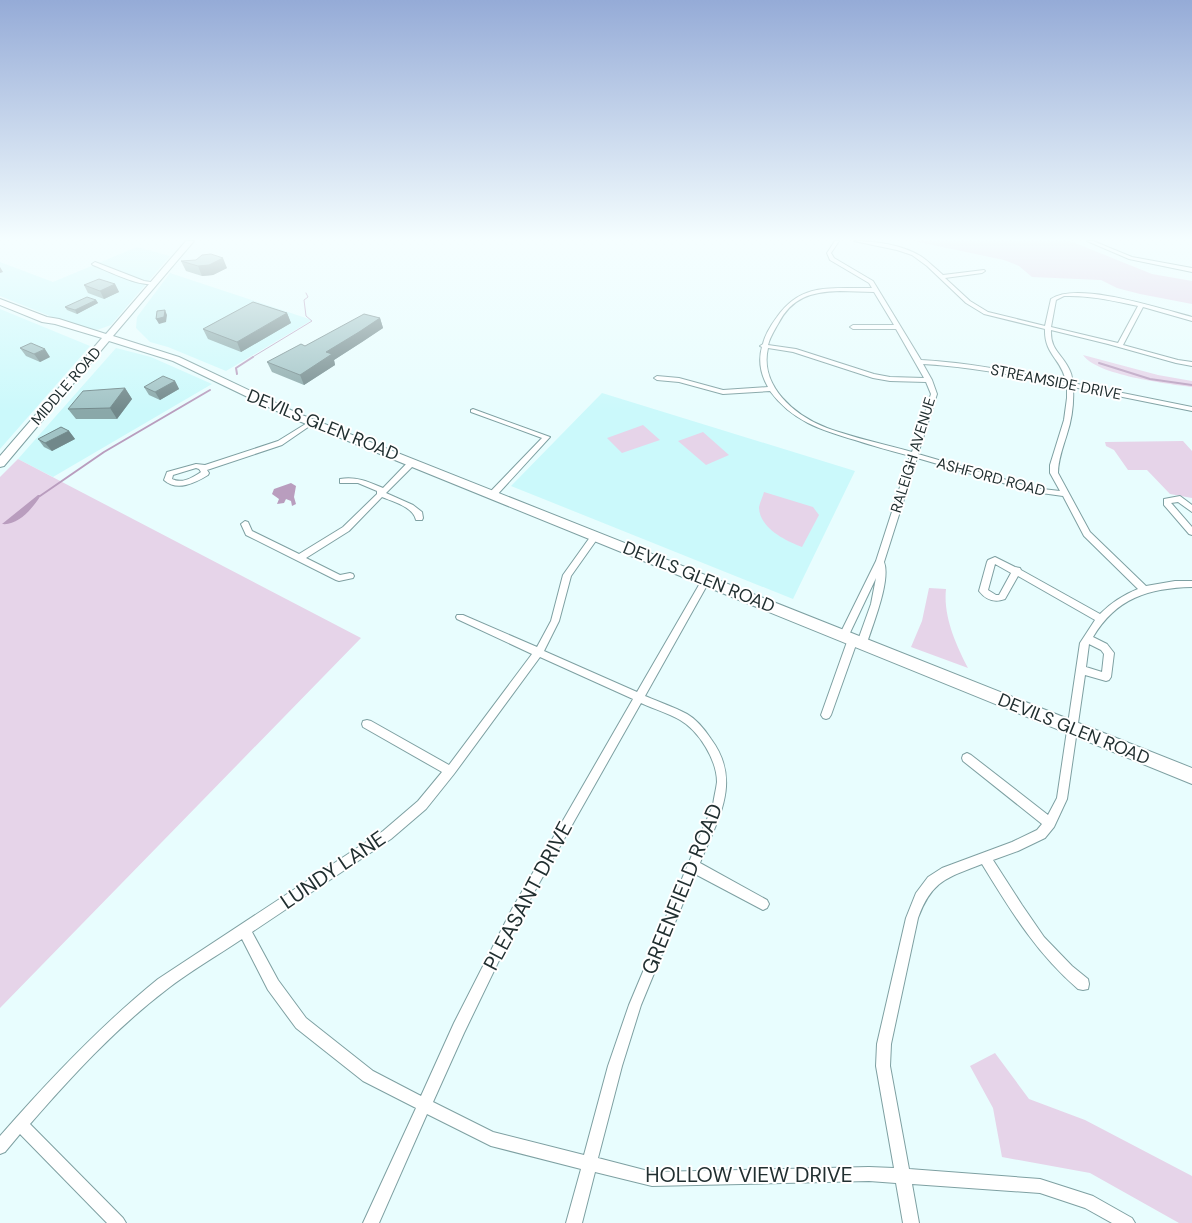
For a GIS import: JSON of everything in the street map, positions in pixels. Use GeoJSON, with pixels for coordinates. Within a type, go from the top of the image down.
{"type":"FeatureCollection","features":[{"type":"Feature","properties":{"kind":"main road","name":"MIDDLE ROAD"},"geometry":{"type":"LineString","coordinates":[[0,462],[141,298]]}},
{"type":"Feature","properties":{"kind":"main road","name":"DEVILS GLEN ROAD"},"geometry":{"type":"LineString","coordinates":[[0,302],[45,320],[65,332],[106,340]]}},
{"type":"Feature","properties":{"kind":"main road","name":"DEVILS GLEN ROAD"},"geometry":{"type":"LineString","coordinates":[[45,320],[56,321],[153,356],[193,374],[206,375],[312,422],[1192,776]]}},
{"type":"Feature","properties":{"kind":"main road"},"geometry":{"type":"LineString","coordinates":[[87,332],[99,331],[120,323]]}},
{"type":"Feature","properties":{"kind":"street"},"geometry":{"type":"LineString","coordinates":[[799,298],[788,305],[769,331],[763,346],[794,350],[873,376],[890,379],[929,380]]}},
{"type":"Feature","properties":{"kind":"street","name":"RALEIGH AVENUE"},"geometry":{"type":"LineString","coordinates":[[853,639],[934,394],[920,362],[881,298]]}},
{"type":"Feature","properties":{"kind":"street"},"geometry":{"type":"LineString","coordinates":[[964,298],[978,310],[1004,319],[1119,346],[1176,362],[1192,364]]}},
{"type":"Feature","properties":{"kind":"street"},"geometry":{"type":"LineString","coordinates":[[1057,298],[1054,300],[1048,329],[1048,346],[1068,371],[1070,384],[1069,417],[1054,465],[1054,473],[1087,534],[1144,590]]}},
{"type":"Feature","properties":{"kind":"street"},"geometry":{"type":"LineString","coordinates":[[1104,298],[1192,319]]}},
{"type":"Feature","properties":{"kind":"street"},"geometry":{"type":"LineString","coordinates":[[1119,346],[1141,306]]}},
{"type":"Feature","properties":{"kind":"street"},"geometry":{"type":"LineString","coordinates":[[853,327],[898,326]]}},
{"type":"Feature","properties":{"kind":"street","name":"ASHFORD ROAD"},"geometry":{"type":"LineString","coordinates":[[763,346],[763,362],[767,381],[783,405],[810,424],[1034,490],[1065,494]]}},
{"type":"Feature","properties":{"kind":"street","name":"STREAMSIDE DRIVE"},"geometry":{"type":"LineString","coordinates":[[920,362],[974,366],[1192,409]]}},
{"type":"Feature","properties":{"kind":"street"},"geometry":{"type":"LineString","coordinates":[[657,378],[679,380],[723,392],[772,389]]}},
{"type":"Feature","properties":{"kind":"street"},"geometry":{"type":"LineString","coordinates":[[473,411],[547,437],[493,494]]}},
{"type":"Feature","properties":{"kind":"street"},"geometry":{"type":"LineString","coordinates":[[204,468],[280,443],[312,422]]}},
{"type":"Feature","properties":{"kind":"street"},"geometry":{"type":"LineString","coordinates":[[299,558],[346,529],[413,462]]}},
{"type":"Feature","properties":{"kind":"street"},"geometry":{"type":"LineString","coordinates":[[343,481],[356,481],[382,492],[410,507],[419,514],[419,518]]}},
{"type":"Feature","properties":{"kind":"street"},"geometry":{"type":"LineString","coordinates":[[1192,509],[1183,500],[1169,499],[1167,501],[1168,505],[1192,532]]}},
{"type":"Feature","properties":{"kind":"street"},"geometry":{"type":"LineString","coordinates":[[1178,516],[1192,514]]}},
{"type":"Feature","properties":{"kind":"street"},"geometry":{"type":"LineString","coordinates":[[245,524],[248,533],[339,578],[350,576]]}},
{"type":"Feature","properties":{"kind":"street","name":"LUNDY LANE"},"geometry":{"type":"LineString","coordinates":[[0,1147],[60,1078],[131,1008],[387,835],[422,805],[450,771],[539,652],[556,621],[567,575],[596,535]]}},
{"type":"Feature","properties":{"kind":"street"},"geometry":{"type":"LineString","coordinates":[[1017,570],[1002,597],[995,600],[983,591],[991,562],[995,560],[1017,570],[1100,618]]}},
{"type":"Feature","properties":{"kind":"street","name":"RALEIGH AVENUE"},"geometry":{"type":"LineString","coordinates":[[853,639],[876,605],[881,580],[880,561]]}},
{"type":"Feature","properties":{"kind":"street","name":"PLEASANT DRIVE"},"geometry":{"type":"LineString","coordinates":[[371,1223],[459,1028],[516,913],[706,580]]}},
{"type":"Feature","properties":{"kind":"street"},"geometry":{"type":"LineString","coordinates":[[912,1223],[883,1066],[884,1044],[912,918],[920,897],[932,882],[946,872],[1041,834],[1050,823],[1062,799],[1081,670],[1088,639],[1100,618],[1121,599],[1144,590],[1156,586],[1192,584]]}},
{"type":"Feature","properties":{"kind":"street"},"geometry":{"type":"LineString","coordinates":[[460,617],[539,652]]}},
{"type":"Feature","properties":{"kind":"street"},"geometry":{"type":"LineString","coordinates":[[826,715],[853,639]]}},
{"type":"Feature","properties":{"kind":"street"},"geometry":{"type":"LineString","coordinates":[[1081,670],[1106,677],[1109,653],[1104,647],[1088,639]]}},
{"type":"Feature","properties":{"kind":"street","name":"GREENFIELD ROAD"},"geometry":{"type":"LineString","coordinates":[[539,652],[640,696],[685,718],[698,729],[713,749],[720,767],[722,780],[718,805],[635,1005],[615,1066],[574,1223]]}},
{"type":"Feature","properties":{"kind":"street"},"geometry":{"type":"LineString","coordinates":[[367,724],[450,771]]}},
{"type":"Feature","properties":{"kind":"street"},"geometry":{"type":"LineString","coordinates":[[967,758],[1050,823]]}},
{"type":"Feature","properties":{"kind":"street"},"geometry":{"type":"LineString","coordinates":[[985,858],[1035,936],[1061,967],[1084,984]]}},
{"type":"Feature","properties":{"kind":"street"},"geometry":{"type":"LineString","coordinates":[[693,866],[763,904]]}},
{"type":"Feature","properties":{"kind":"street","name":"HOLLOW VIEW DRIVE"},"geometry":{"type":"LineString","coordinates":[[244,930],[273,985],[301,1023],[368,1076],[491,1139],[652,1179],[869,1174],[1040,1186],[1088,1201],[1127,1223]]}},
{"type":"Feature","properties":{"kind":"street"},"geometry":{"type":"LineString","coordinates":[[20,1124],[118,1223]]}},
{"type":"Feature","properties":{"kind":"shaded area"},"geometry":{"type":"Polygon","coordinates":[[[5,298],[134,298],[111,325],[97,330],[82,329],[5,298]]]}},
{"type":"Feature","properties":{"kind":"shaded area"},"geometry":{"type":"Polygon","coordinates":[[[151,298],[246,298],[312,320],[226,371],[168,347],[150,342],[136,328],[137,317],[151,298]]]}},
{"type":"Feature","properties":{"kind":"shaded area"},"geometry":{"type":"Polygon","coordinates":[[[1161,298],[1192,298],[1192,304],[1161,298]]]}},
{"type":"Feature","properties":{"kind":"shaded area"},"geometry":{"type":"Polygon","coordinates":[[[0,309],[90,346],[0,449],[0,309]]]}},
{"type":"Feature","properties":{"kind":"shaded area"},"geometry":{"type":"Polygon","coordinates":[[[116,348],[151,357],[212,384],[53,477],[18,459],[116,348]]]}},
{"type":"Feature","properties":{"kind":"shaded area"},"geometry":{"type":"Polygon","coordinates":[[[1083,355],[1158,375],[1192,381],[1192,387],[1150,381],[1117,373],[1090,362],[1083,355]]]}},
{"type":"Feature","properties":{"kind":"shaded area"},"geometry":{"type":"Polygon","coordinates":[[[602,393],[855,471],[793,599],[511,486],[602,393]]]}},
{"type":"Feature","properties":{"kind":"shaded area"},"geometry":{"type":"Polygon","coordinates":[[[643,425],[660,440],[622,453],[607,438],[643,425]]]}},
{"type":"Feature","properties":{"kind":"shaded area"},"geometry":{"type":"Polygon","coordinates":[[[703,432],[729,455],[706,465],[678,441],[703,432]]]}},
{"type":"Feature","properties":{"kind":"shaded area"},"geometry":{"type":"Polygon","coordinates":[[[1183,441],[1192,451],[1192,498],[1170,494],[1147,470],[1128,470],[1114,450],[1106,446],[1105,442],[1183,441]]]}},
{"type":"Feature","properties":{"kind":"shaded area"},"geometry":{"type":"Polygon","coordinates":[[[18,459],[361,638],[0,1008],[0,477],[18,459]]]}},
{"type":"Feature","properties":{"kind":"shaded area"},"geometry":{"type":"Polygon","coordinates":[[[291,483],[296,486],[294,497],[296,504],[292,506],[291,501],[286,499],[284,503],[277,504],[279,499],[272,494],[274,489],[291,483]]]}},
{"type":"Feature","properties":{"kind":"shaded area"},"geometry":{"type":"Polygon","coordinates":[[[764,492],[813,507],[819,515],[802,547],[774,533],[763,521],[759,507],[764,492]]]}},
{"type":"Feature","properties":{"kind":"shaded area"},"geometry":{"type":"Polygon","coordinates":[[[38,495],[41,495],[24,515],[14,522],[2,524],[38,495]]]}},
{"type":"Feature","properties":{"kind":"shaded area"},"geometry":{"type":"Polygon","coordinates":[[[929,588],[946,589],[948,620],[968,668],[911,647],[922,621],[929,588]]]}},
{"type":"Feature","properties":{"kind":"shaded area"},"geometry":{"type":"Polygon","coordinates":[[[995,1053],[1029,1099],[1085,1120],[1192,1176],[1192,1223],[1179,1223],[1090,1173],[1002,1157],[993,1108],[970,1066],[995,1053]]]}},
{"type":"Feature","properties":{"kind":"building"},"geometry":{"type":"Polygon","coordinates":[[[85,298],[96,300],[75,310],[65,307],[85,298]]]}},
{"type":"Feature","properties":{"kind":"building"},"geometry":{"type":"Polygon","coordinates":[[[253,302],[287,313],[237,342],[203,329],[253,302]]]}},
{"type":"Feature","properties":{"kind":"building"},"geometry":{"type":"Polygon","coordinates":[[[165,310],[164,317],[156,319],[157,311],[165,310]]]}},
{"type":"Feature","properties":{"kind":"building"},"geometry":{"type":"Polygon","coordinates":[[[364,314],[380,318],[326,352],[332,354],[300,375],[267,362],[301,344],[305,346],[364,314]]]}},
{"type":"Feature","properties":{"kind":"building"},"geometry":{"type":"Polygon","coordinates":[[[31,343],[45,349],[34,354],[20,348],[31,343]]]}},
{"type":"Feature","properties":{"kind":"building"},"geometry":{"type":"Polygon","coordinates":[[[163,376],[175,381],[155,392],[144,387],[163,376]]]}},
{"type":"Feature","properties":{"kind":"building"},"geometry":{"type":"Polygon","coordinates":[[[125,388],[110,408],[68,409],[83,391],[125,388]]]}},
{"type":"Feature","properties":{"kind":"building"},"geometry":{"type":"Polygon","coordinates":[[[61,427],[69,431],[45,443],[38,439],[61,427]]]}},
{"type":"Feature","properties":{"kind":"waterway"},"geometry":{"type":"LineString","coordinates":[[251,358],[312,321],[306,316],[304,300],[307,298]]}},
{"type":"Feature","properties":{"kind":"waterway"},"geometry":{"type":"LineString","coordinates":[[237,374],[236,368],[253,357]]}},
{"type":"Feature","properties":{"kind":"waterway"},"geometry":{"type":"LineString","coordinates":[[1099,363],[1150,379],[1192,385]]}},
{"type":"Feature","properties":{"kind":"waterway"},"geometry":{"type":"LineString","coordinates":[[40,496],[104,452],[210,390]]}}]}
